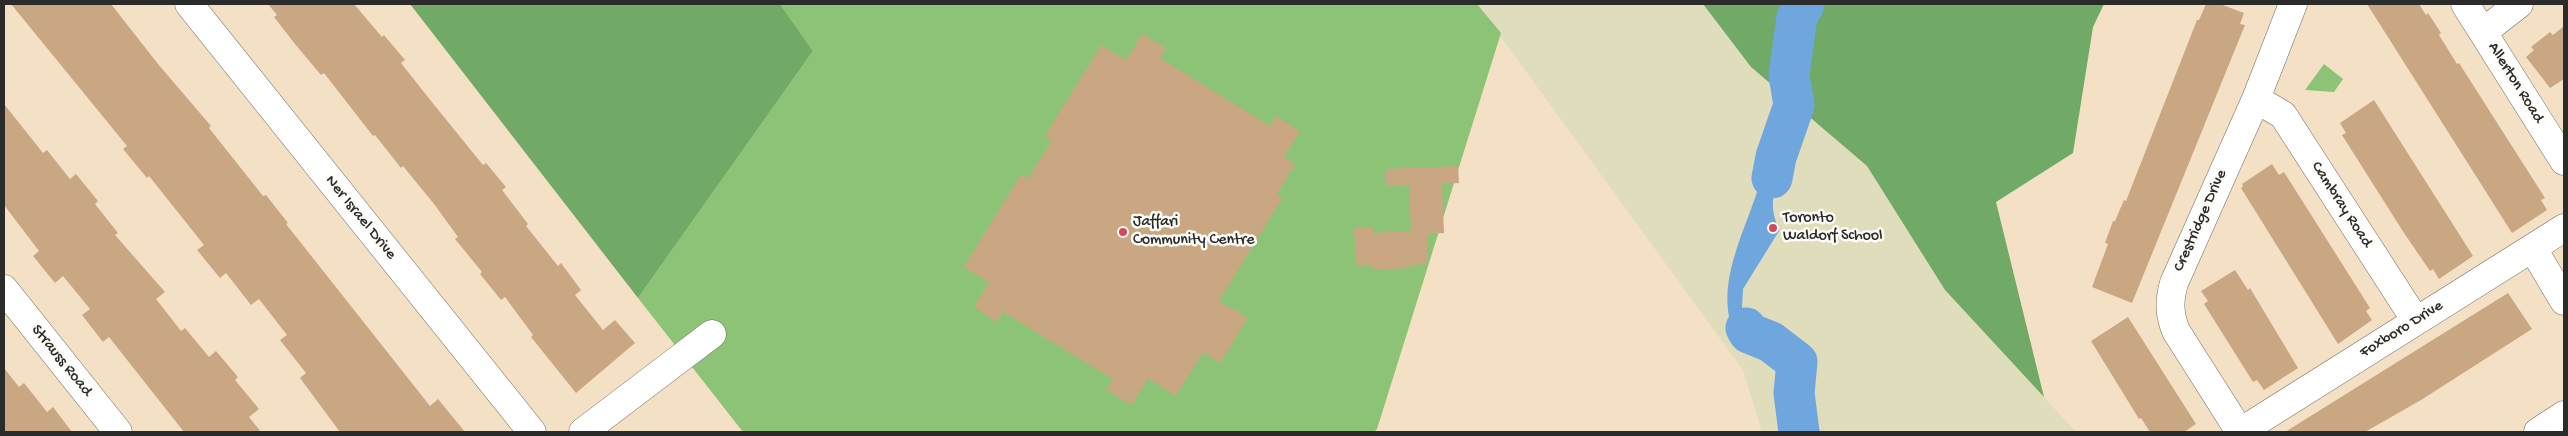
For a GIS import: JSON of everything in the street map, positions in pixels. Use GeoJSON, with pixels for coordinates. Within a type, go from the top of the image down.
{"type":"FeatureCollection","features":[{"type":"Feature","properties":{"kind":"street","name":"Ner Israel Drive"},"geometry":{"type":"LineString","coordinates":[[189,4],[532,432]]}},
{"type":"Feature","properties":{"kind":"street","name":"Crestridge Drive"},"geometry":{"type":"LineString","coordinates":[[2240,432],[2176,331],[2171,317],[2170,302],[2174,282],[2256,99],[2293,4]]}},
{"type":"Feature","properties":{"kind":"street","name":"Allerton Road"},"geometry":{"type":"LineString","coordinates":[[2465,4],[2564,162]]}},
{"type":"Feature","properties":{"kind":"street"},"geometry":{"type":"LineString","coordinates":[[2483,32],[2520,4]]}},
{"type":"Feature","properties":{"kind":"street","name":"Cambray Road"},"geometry":{"type":"LineString","coordinates":[[2256,99],[2283,115],[2416,321]]}},
{"type":"Feature","properties":{"kind":"street","name":"Foxboro Drive"},"geometry":{"type":"LineString","coordinates":[[2240,432],[2564,228]]}},
{"type":"Feature","properties":{"kind":"street"},"geometry":{"type":"LineString","coordinates":[[2533,249],[2564,300]]}},
{"type":"Feature","properties":{"kind":"street","name":"Strauss Road"},"geometry":{"type":"LineString","coordinates":[[4,290],[118,432]]}},
{"type":"Feature","properties":{"kind":"street"},"geometry":{"type":"LineString","coordinates":[[583,432],[712,334]]}},
{"type":"Feature","properties":{"kind":"street"},"geometry":{"type":"LineString","coordinates":[[2538,432],[2564,416]]}},
{"type":"Feature","properties":{"kind":"shaded area","name":"Toronto Waldorf School"},"geometry":{"type":"Polygon","coordinates":[[[1477,4],[1703,4],[1751,67],[1867,166],[1945,290],[2076,432],[1762,432],[1743,370],[1477,4]]]}},
{"type":"Feature","properties":{"kind":"green space"},"geometry":{"type":"Polygon","coordinates":[[[410,4],[780,4],[813,51],[638,298],[410,4]]]}},
{"type":"Feature","properties":{"kind":"green space"},"geometry":{"type":"Polygon","coordinates":[[[780,4],[1477,4],[1501,33],[1377,429],[1374,432],[743,432],[638,298],[813,51],[780,4]]]}},
{"type":"Feature","properties":{"kind":"green space"},"geometry":{"type":"Polygon","coordinates":[[[1703,4],[2104,4],[2093,27],[2073,153],[1996,202],[2044,397],[1945,290],[1867,166],[1751,67],[1703,4]]]}},
{"type":"Feature","properties":{"kind":"green space"},"geometry":{"type":"Polygon","coordinates":[[[2324,64],[2343,79],[2334,92],[2305,90],[2324,64]]]}},
{"type":"Feature","properties":{"kind":"water"},"geometry":{"type":"Polygon","coordinates":[[[1784,120],[1794,133],[1780,158],[1775,179],[1773,211],[1779,231],[1743,289],[1742,307],[1748,325],[1765,334],[1783,337],[1790,350],[1797,376],[1808,384],[1799,399],[1802,420],[1811,432],[1787,432],[1780,366],[1755,344],[1734,333],[1729,313],[1730,273],[1735,254],[1756,195],[1773,131],[1776,124],[1784,120]]]}},
{"type":"Feature","properties":{"kind":"building"},"geometry":{"type":"Polygon","coordinates":[[[11,4],[111,4],[158,64],[211,126],[209,128],[263,196],[266,195],[288,223],[286,224],[430,406],[438,399],[465,432],[340,432],[300,378],[306,373],[280,340],[287,335],[259,299],[251,305],[226,273],[220,278],[197,250],[204,245],[149,176],[147,178],[123,149],[127,146],[11,4]]]}},
{"type":"Feature","properties":{"kind":"building"},"geometry":{"type":"Polygon","coordinates":[[[268,4],[354,4],[382,37],[384,35],[405,60],[401,63],[483,165],[486,163],[506,187],[502,190],[528,224],[526,226],[558,266],[561,263],[581,290],[575,295],[603,330],[615,320],[635,343],[576,393],[531,337],[533,335],[505,297],[501,300],[480,274],[482,272],[455,239],[458,237],[434,204],[403,166],[401,168],[375,135],[373,136],[324,73],[321,75],[295,44],[274,17],[277,15],[268,4]]]}},
{"type":"Feature","properties":{"kind":"building"},"geometry":{"type":"Polygon","coordinates":[[[2206,4],[2220,4],[2244,13],[2240,24],[2245,25],[2132,303],[2092,287],[2108,244],[2105,243],[2113,221],[2115,221],[2124,200],[2126,201],[2197,20],[2199,20],[2206,4]]]}},
{"type":"Feature","properties":{"kind":"building"},"geometry":{"type":"Polygon","coordinates":[[[2367,4],[2419,4],[2426,15],[2428,13],[2457,64],[2459,63],[2545,198],[2541,200],[2547,210],[2512,233],[2367,4]]]}},
{"type":"Feature","properties":{"kind":"building"},"geometry":{"type":"Polygon","coordinates":[[[2564,26],[2564,79],[2550,88],[2526,57],[2534,50],[2531,47],[2550,32],[2553,35],[2564,26]]]}},
{"type":"Feature","properties":{"kind":"building","name":"Jaffari Community Centre"},"geometry":{"type":"Polygon","coordinates":[[[1142,34],[1166,48],[1160,58],[1270,126],[1276,116],[1300,131],[1284,157],[1295,164],[1277,194],[1282,198],[1219,301],[1248,318],[1220,363],[1203,352],[1176,396],[1148,378],[1132,405],[1106,390],[1113,379],[1003,312],[997,322],[974,307],[989,282],[964,267],[1021,174],[1028,179],[1052,140],[1045,136],[1101,45],[1126,60],[1142,34]]]}},
{"type":"Feature","properties":{"kind":"building"},"geometry":{"type":"Polygon","coordinates":[[[2374,100],[2473,256],[2439,279],[2433,269],[2430,271],[2404,233],[2342,135],[2346,133],[2340,123],[2374,100]]]}},
{"type":"Feature","properties":{"kind":"building"},"geometry":{"type":"Polygon","coordinates":[[[4,104],[43,153],[47,150],[70,179],[76,174],[98,201],[95,204],[118,233],[115,235],[165,292],[156,299],[181,331],[185,328],[209,357],[216,351],[238,377],[235,380],[259,409],[249,417],[261,432],[184,432],[109,337],[103,342],[82,315],[90,309],[63,276],[55,283],[33,256],[39,251],[4,205],[4,104]]]}},
{"type":"Feature","properties":{"kind":"building"},"geometry":{"type":"Polygon","coordinates":[[[2272,164],[2279,175],[2284,172],[2370,308],[2366,311],[2372,320],[2338,344],[2241,188],[2242,184],[2272,164]]]}},
{"type":"Feature","properties":{"kind":"building"},"geometry":{"type":"Polygon","coordinates":[[[1458,166],[1459,183],[1442,184],[1444,233],[1427,234],[1428,264],[1410,265],[1410,268],[1373,270],[1372,265],[1356,266],[1354,228],[1373,227],[1373,233],[1411,231],[1409,185],[1386,186],[1386,169],[1458,166]]]}},
{"type":"Feature","properties":{"kind":"building"},"geometry":{"type":"Polygon","coordinates":[[[2235,270],[2248,290],[2250,288],[2298,368],[2264,390],[2257,380],[2253,382],[2204,304],[2208,301],[2201,291],[2235,270]]]}},
{"type":"Feature","properties":{"kind":"building"},"geometry":{"type":"Polygon","coordinates":[[[2508,293],[2532,329],[2421,400],[2365,432],[2285,432],[2508,293]]]}},
{"type":"Feature","properties":{"kind":"building"},"geometry":{"type":"Polygon","coordinates":[[[2128,317],[2196,424],[2184,432],[2150,432],[2141,418],[2139,419],[2091,341],[2128,317]]]}},
{"type":"Feature","properties":{"kind":"building"},"geometry":{"type":"Polygon","coordinates":[[[4,368],[19,387],[24,383],[47,412],[53,407],[72,432],[4,432],[4,368]]]}},
{"type":"Feature","properties":{"kind":"waterway"},"geometry":{"type":"LineString","coordinates":[[1772,178],[1776,157],[1794,105],[1789,75],[1797,17],[1804,4]]}},
{"type":"Feature","properties":{"kind":"waterway"},"geometry":{"type":"LineString","coordinates":[[1746,328],[1749,333],[1771,342],[1797,362],[1794,393],[1799,432]]}},
{"type":"Feature","properties":{"kind":"place","name":"Toronto Waldorf School"},"geometry":{"type":"Point","coordinates":[1773,228]}},
{"type":"Feature","properties":{"kind":"place","name":"Jaffari Community Centre"},"geometry":{"type":"Point","coordinates":[1123,232]}}]}
